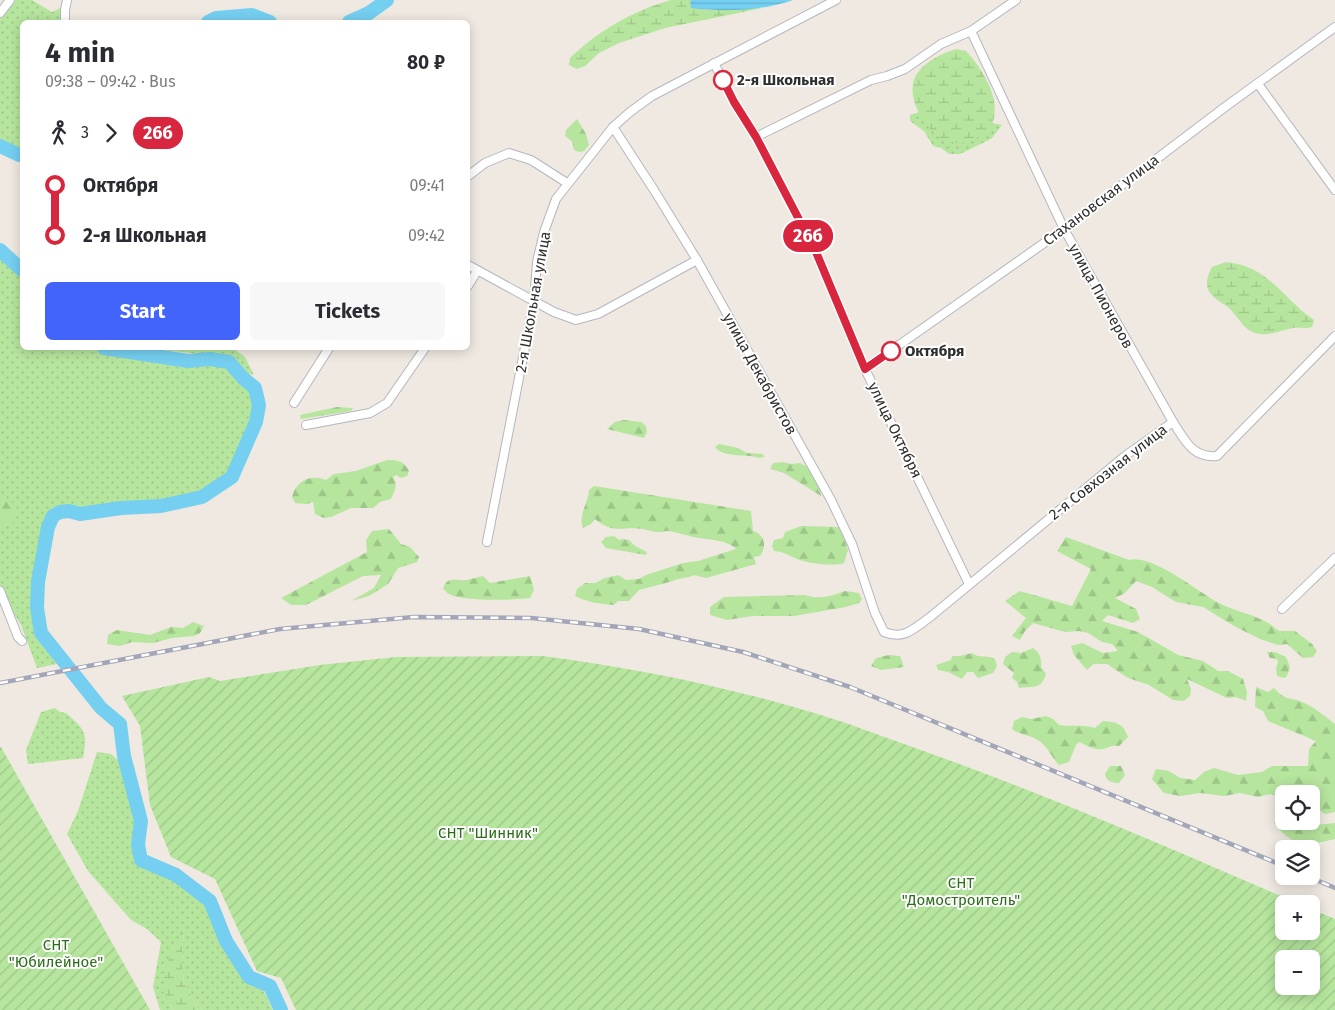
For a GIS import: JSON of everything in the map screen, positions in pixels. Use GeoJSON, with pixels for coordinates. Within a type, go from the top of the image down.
{"type":"FeatureCollection","features":[{"type":"Feature","properties":{"kind":"street"},"geometry":{"type":"LineString","coordinates":[[0,13],[10,0]]}},
{"type":"Feature","properties":{"kind":"street"},"geometry":{"type":"LineString","coordinates":[[65,20],[67,0]]}},
{"type":"Feature","properties":{"kind":"street","name":"2-я Школьная улица"},"geometry":{"type":"LineString","coordinates":[[487,542],[534,301],[538,262],[544,232],[556,199],[613,128],[630,112],[652,96],[836,0]]}},
{"type":"Feature","properties":{"kind":"street"},"geometry":{"type":"LineString","coordinates":[[756,137],[871,80],[905,69],[941,44],[971,31],[1016,0]]}},
{"type":"Feature","properties":{"kind":"street","name":"Стахановская улица"},"geometry":{"type":"LineString","coordinates":[[865,369],[1064,229],[1335,27]]}},
{"type":"Feature","properties":{"kind":"street","name":"улица Пионеров"},"geometry":{"type":"LineString","coordinates":[[971,31],[1064,229],[1173,422]]}},
{"type":"Feature","properties":{"kind":"street","name":"улица Октября"},"geometry":{"type":"LineString","coordinates":[[714,63],[734,102],[756,137],[816,252],[865,369],[969,584]]}},
{"type":"Feature","properties":{"kind":"street"},"geometry":{"type":"LineString","coordinates":[[1258,84],[1335,190]]}},
{"type":"Feature","properties":{"kind":"street","name":"улица Декабристов"},"geometry":{"type":"LineString","coordinates":[[613,128],[697,260],[831,500],[852,544],[875,613],[884,632]]}},
{"type":"Feature","properties":{"kind":"street"},"geometry":{"type":"LineString","coordinates":[[470,174],[485,163],[509,153],[531,160],[568,183]]}},
{"type":"Feature","properties":{"kind":"street"},"geometry":{"type":"LineString","coordinates":[[470,267],[554,312],[576,320],[598,314],[697,260]]}},
{"type":"Feature","properties":{"kind":"street"},"geometry":{"type":"LineString","coordinates":[[470,283],[477,272]]}},
{"type":"Feature","properties":{"kind":"street","name":"2-я Совхозная улица"},"geometry":{"type":"LineString","coordinates":[[884,632],[894,636],[902,635],[929,618],[1126,456],[1173,422],[1192,449],[1205,457],[1216,456],[1335,336]]}},
{"type":"Feature","properties":{"kind":"street"},"geometry":{"type":"LineString","coordinates":[[294,403],[328,350]]}},
{"type":"Feature","properties":{"kind":"street"},"geometry":{"type":"LineString","coordinates":[[306,425],[370,413],[387,404],[424,350]]}},
{"type":"Feature","properties":{"kind":"street"},"geometry":{"type":"LineString","coordinates":[[1282,609],[1335,558]]}},
{"type":"Feature","properties":{"kind":"street"},"geometry":{"type":"LineString","coordinates":[[0,591],[18,637],[22,641]]}},
{"type":"Feature","properties":{"kind":"green space"},"geometry":{"type":"Polygon","coordinates":[[[10,0],[32,0],[52,12],[62,7],[65,20],[20,20],[20,155],[0,147],[0,13],[10,0]]]}},
{"type":"Feature","properties":{"kind":"green space"},"geometry":{"type":"Polygon","coordinates":[[[671,0],[692,0],[690,1],[706,10],[763,8],[665,28],[619,43],[599,53],[585,66],[577,69],[569,65],[570,58],[605,30],[644,9],[671,0]]]}},
{"type":"Feature","properties":{"kind":"green space"},"geometry":{"type":"Polygon","coordinates":[[[956,49],[966,51],[983,73],[994,100],[995,109],[994,120],[988,132],[963,143],[944,140],[929,128],[917,109],[912,89],[919,71],[927,63],[956,49]]]}},
{"type":"Feature","properties":{"kind":"green space"},"geometry":{"type":"Polygon","coordinates":[[[919,112],[945,140],[961,143],[988,132],[992,123],[1002,125],[991,139],[960,154],[949,154],[941,148],[933,146],[924,131],[910,121],[910,115],[919,112]]]}},
{"type":"Feature","properties":{"kind":"green space"},"geometry":{"type":"Polygon","coordinates":[[[577,119],[586,134],[589,145],[584,151],[579,152],[574,150],[572,141],[565,136],[566,130],[577,119]]]}},
{"type":"Feature","properties":{"kind":"green space"},"geometry":{"type":"Polygon","coordinates":[[[0,250],[20,268],[20,350],[117,350],[188,361],[210,359],[229,362],[255,388],[259,405],[256,422],[232,477],[195,498],[161,506],[121,508],[80,514],[69,511],[60,512],[53,516],[42,551],[37,608],[33,612],[35,634],[57,664],[37,668],[21,625],[0,591],[0,250]]]}},
{"type":"Feature","properties":{"kind":"green space"},"geometry":{"type":"Polygon","coordinates":[[[1226,262],[1241,265],[1264,276],[1314,320],[1312,327],[1293,328],[1265,334],[1255,333],[1247,328],[1228,307],[1209,292],[1207,286],[1207,280],[1212,267],[1226,262]]]}},
{"type":"Feature","properties":{"kind":"green space"},"geometry":{"type":"Polygon","coordinates":[[[162,350],[236,350],[245,357],[254,375],[244,372],[229,357],[162,350]]]}},
{"type":"Feature","properties":{"kind":"green space"},"geometry":{"type":"Polygon","coordinates":[[[337,407],[353,408],[351,411],[301,419],[300,415],[337,407]]]}},
{"type":"Feature","properties":{"kind":"green space"},"geometry":{"type":"Polygon","coordinates":[[[624,420],[641,422],[646,426],[647,432],[644,438],[607,429],[615,422],[624,420]]]}},
{"type":"Feature","properties":{"kind":"green space"},"geometry":{"type":"Polygon","coordinates":[[[719,444],[738,448],[747,453],[763,454],[764,457],[726,454],[715,447],[719,444]]]}},
{"type":"Feature","properties":{"kind":"green space"},"geometry":{"type":"Polygon","coordinates":[[[387,460],[400,462],[409,471],[407,476],[401,478],[396,475],[393,477],[396,485],[391,499],[380,502],[373,508],[351,508],[324,518],[315,514],[313,502],[307,504],[295,503],[292,497],[294,491],[304,480],[320,478],[326,480],[334,474],[356,471],[387,460]]]}},
{"type":"Feature","properties":{"kind":"green space"},"geometry":{"type":"Polygon","coordinates":[[[773,463],[800,463],[806,466],[820,488],[821,496],[784,473],[770,469],[773,463]]]}},
{"type":"Feature","properties":{"kind":"green space"},"geometry":{"type":"Polygon","coordinates":[[[594,486],[751,511],[753,531],[760,535],[764,541],[764,549],[760,556],[754,557],[756,564],[706,578],[694,575],[639,590],[629,601],[618,601],[614,605],[579,598],[575,596],[577,589],[585,583],[595,583],[618,575],[626,580],[639,579],[683,563],[698,561],[736,549],[724,542],[674,532],[608,527],[595,519],[591,524],[583,528],[582,514],[589,490],[594,486]]]}},
{"type":"Feature","properties":{"kind":"green space"},"geometry":{"type":"Polygon","coordinates":[[[0,497],[9,501],[14,506],[13,523],[5,525],[0,523],[0,497]]]}},
{"type":"Feature","properties":{"kind":"green space"},"geometry":{"type":"Polygon","coordinates":[[[801,526],[840,527],[848,550],[844,563],[828,565],[813,563],[774,551],[772,546],[774,540],[783,538],[785,532],[801,526]]]}},
{"type":"Feature","properties":{"kind":"green space"},"geometry":{"type":"Polygon","coordinates":[[[389,529],[401,544],[410,547],[419,557],[417,562],[398,568],[388,584],[369,596],[351,601],[374,588],[381,575],[363,576],[306,605],[291,605],[281,598],[367,552],[366,540],[372,531],[389,529]]]}},
{"type":"Feature","properties":{"kind":"green space"},"geometry":{"type":"Polygon","coordinates":[[[614,536],[619,540],[629,540],[635,546],[647,552],[646,555],[606,548],[601,542],[606,537],[614,536]]]}},
{"type":"Feature","properties":{"kind":"green space"},"geometry":{"type":"Polygon","coordinates":[[[1066,537],[1129,560],[1139,559],[1150,562],[1227,607],[1265,621],[1279,631],[1295,631],[1312,644],[1317,651],[1313,657],[1303,658],[1287,644],[1278,645],[1260,639],[1203,607],[1176,602],[1152,587],[1136,581],[1125,593],[1115,598],[1136,609],[1140,619],[1133,623],[1108,615],[1102,621],[1138,632],[1178,655],[1203,661],[1218,671],[1228,671],[1243,679],[1247,692],[1246,701],[1236,697],[1227,698],[1187,679],[1191,689],[1190,696],[1184,701],[1173,700],[1149,685],[1128,678],[1107,664],[1093,664],[1087,670],[1074,655],[1071,646],[1082,643],[1103,653],[1118,651],[1112,644],[1102,642],[1088,633],[1079,631],[1065,632],[1033,623],[1020,640],[1012,636],[1026,618],[1005,601],[1020,591],[1072,606],[1091,569],[1057,551],[1066,537]]]}},
{"type":"Feature","properties":{"kind":"green space"},"geometry":{"type":"Polygon","coordinates":[[[483,576],[490,583],[530,576],[534,590],[530,598],[488,600],[456,597],[448,594],[443,589],[444,585],[449,581],[467,580],[483,576]]]}},
{"type":"Feature","properties":{"kind":"green space"},"geometry":{"type":"Polygon","coordinates":[[[845,591],[859,593],[862,599],[859,603],[846,607],[794,616],[753,616],[727,620],[710,615],[710,607],[724,597],[805,595],[821,597],[845,591]]]}},
{"type":"Feature","properties":{"kind":"green space"},"geometry":{"type":"Polygon","coordinates":[[[193,622],[204,626],[200,633],[194,636],[172,638],[153,643],[132,642],[120,646],[107,644],[108,635],[117,630],[150,635],[171,627],[183,628],[193,622]]]}},
{"type":"Feature","properties":{"kind":"green space"},"geometry":{"type":"Polygon","coordinates":[[[1033,648],[1039,654],[1041,667],[1046,674],[1039,685],[1019,688],[1017,682],[1012,678],[1014,673],[1003,664],[1005,657],[1012,652],[1021,653],[1033,648]]]}},
{"type":"Feature","properties":{"kind":"green space"},"geometry":{"type":"Polygon","coordinates":[[[1267,652],[1275,652],[1286,657],[1290,667],[1287,676],[1284,678],[1277,676],[1277,659],[1270,658],[1267,652]]]}},
{"type":"Feature","properties":{"kind":"green space"},"geometry":{"type":"Polygon","coordinates":[[[972,653],[977,656],[995,659],[997,666],[993,673],[978,678],[973,672],[967,672],[962,679],[948,672],[938,670],[936,665],[951,660],[952,656],[972,653]]]}},
{"type":"Feature","properties":{"kind":"green space"},"geometry":{"type":"Polygon","coordinates":[[[889,655],[900,656],[904,667],[881,670],[871,666],[876,658],[889,655]]]}},
{"type":"Feature","properties":{"kind":"green space","name":"СНТ \"Шинник\""},"geometry":{"type":"Polygon","coordinates":[[[542,656],[613,666],[684,680],[755,696],[844,722],[954,762],[1103,820],[1278,895],[1275,895],[1275,940],[1320,940],[1320,913],[1335,919],[1335,1010],[296,1010],[281,978],[257,971],[215,879],[171,857],[150,805],[140,726],[122,696],[209,677],[220,681],[320,665],[396,657],[542,656]]]}},
{"type":"Feature","properties":{"kind":"green space"},"geometry":{"type":"Polygon","coordinates":[[[1256,687],[1268,692],[1274,688],[1285,697],[1297,700],[1311,707],[1335,724],[1335,812],[1325,814],[1320,810],[1320,785],[1275,785],[1275,796],[1270,794],[1258,797],[1240,793],[1224,796],[1200,793],[1180,796],[1164,793],[1152,779],[1156,769],[1169,771],[1180,778],[1195,780],[1204,772],[1214,768],[1238,775],[1262,772],[1272,766],[1308,766],[1309,749],[1316,741],[1268,721],[1263,711],[1255,707],[1256,687]]]}},
{"type":"Feature","properties":{"kind":"green space"},"geometry":{"type":"Polygon","coordinates":[[[55,708],[60,712],[66,713],[84,732],[83,758],[28,764],[26,750],[41,712],[55,708]]]}},
{"type":"Feature","properties":{"kind":"green space"},"geometry":{"type":"Polygon","coordinates":[[[1046,716],[1053,719],[1059,725],[1064,726],[1095,728],[1103,721],[1115,723],[1124,729],[1128,737],[1119,746],[1103,749],[1097,749],[1079,742],[1069,762],[1059,765],[1041,742],[1012,729],[1014,721],[1022,717],[1031,719],[1046,716]]]}},
{"type":"Feature","properties":{"kind":"green space","name":"СНТ \"Юбилейное\""},"geometry":{"type":"Polygon","coordinates":[[[1,747],[150,1010],[0,1010],[1,747]]]}},
{"type":"Feature","properties":{"kind":"green space"},"geometry":{"type":"Polygon","coordinates":[[[97,752],[111,754],[118,760],[134,792],[141,821],[138,845],[141,860],[176,875],[210,901],[226,941],[249,977],[265,993],[273,1010],[197,1010],[198,1008],[184,982],[182,961],[184,928],[170,1005],[174,1010],[160,1010],[153,987],[161,942],[147,929],[131,920],[88,871],[67,834],[78,811],[97,752]]]}},
{"type":"Feature","properties":{"kind":"green space"},"geometry":{"type":"Polygon","coordinates":[[[1110,766],[1121,766],[1125,775],[1119,783],[1114,783],[1107,778],[1105,774],[1110,766]]]}},
{"type":"Feature","properties":{"kind":"green space"},"geometry":{"type":"Polygon","coordinates":[[[1335,823],[1335,839],[1320,842],[1320,840],[1292,840],[1281,831],[1320,830],[1320,825],[1335,823]]]}},
{"type":"Feature","properties":{"kind":"green space"},"geometry":{"type":"Polygon","coordinates":[[[184,926],[182,961],[184,982],[198,1008],[197,1010],[174,1010],[168,1000],[165,989],[164,978],[166,968],[184,926]]]}},
{"type":"Feature","properties":{"kind":"water"},"geometry":{"type":"Polygon","coordinates":[[[793,0],[756,8],[717,10],[691,8],[690,1],[793,0]]]}},
{"type":"Feature","properties":{"kind":"waterway"},"geometry":{"type":"LineString","coordinates":[[353,20],[369,13],[387,0]]}},
{"type":"Feature","properties":{"kind":"waterway"},"geometry":{"type":"LineString","coordinates":[[212,20],[252,15],[265,20]]}},
{"type":"Feature","properties":{"kind":"waterway"},"geometry":{"type":"LineString","coordinates":[[0,146],[20,155]]}},
{"type":"Feature","properties":{"kind":"waterway"},"geometry":{"type":"LineString","coordinates":[[0,250],[20,268]]}},
{"type":"Feature","properties":{"kind":"waterway"},"geometry":{"type":"LineString","coordinates":[[117,350],[188,361],[210,359],[229,362],[255,388],[259,405],[256,422],[232,477],[202,497],[161,506],[121,508],[80,514],[69,511],[60,512],[53,516],[48,527],[38,582],[37,608],[41,633],[101,708],[120,724],[124,756],[141,821],[138,845],[141,860],[176,875],[210,901],[226,941],[249,977],[270,986],[281,1010]]}},
{"type":"Feature","properties":{"kind":"railway"},"geometry":{"type":"LineString","coordinates":[[0,683],[280,629],[414,617],[531,618],[639,629],[743,652],[850,687],[1275,862]]}},
{"type":"Feature","properties":{"kind":"railway"},"geometry":{"type":"LineString","coordinates":[[1320,882],[1335,888]]}},
{"type":"Feature","properties":{"kind":"bus line","name":"26б"},"geometry":{"type":"LineString","coordinates":[[723,80],[734,102],[756,137],[816,252],[865,369],[891,351]]}},
{"type":"Feature","properties":{"kind":"place","name":"2-я Школьная"},"geometry":{"type":"Point","coordinates":[723,80]}},
{"type":"Feature","properties":{"kind":"place","name":"Октября"},"geometry":{"type":"Point","coordinates":[891,351]}},
{"type":"Feature","properties":{"kind":"park label","name":"СНТ \"Домостроитель\""},"geometry":{"type":"Point","coordinates":[961,892]}}]}
